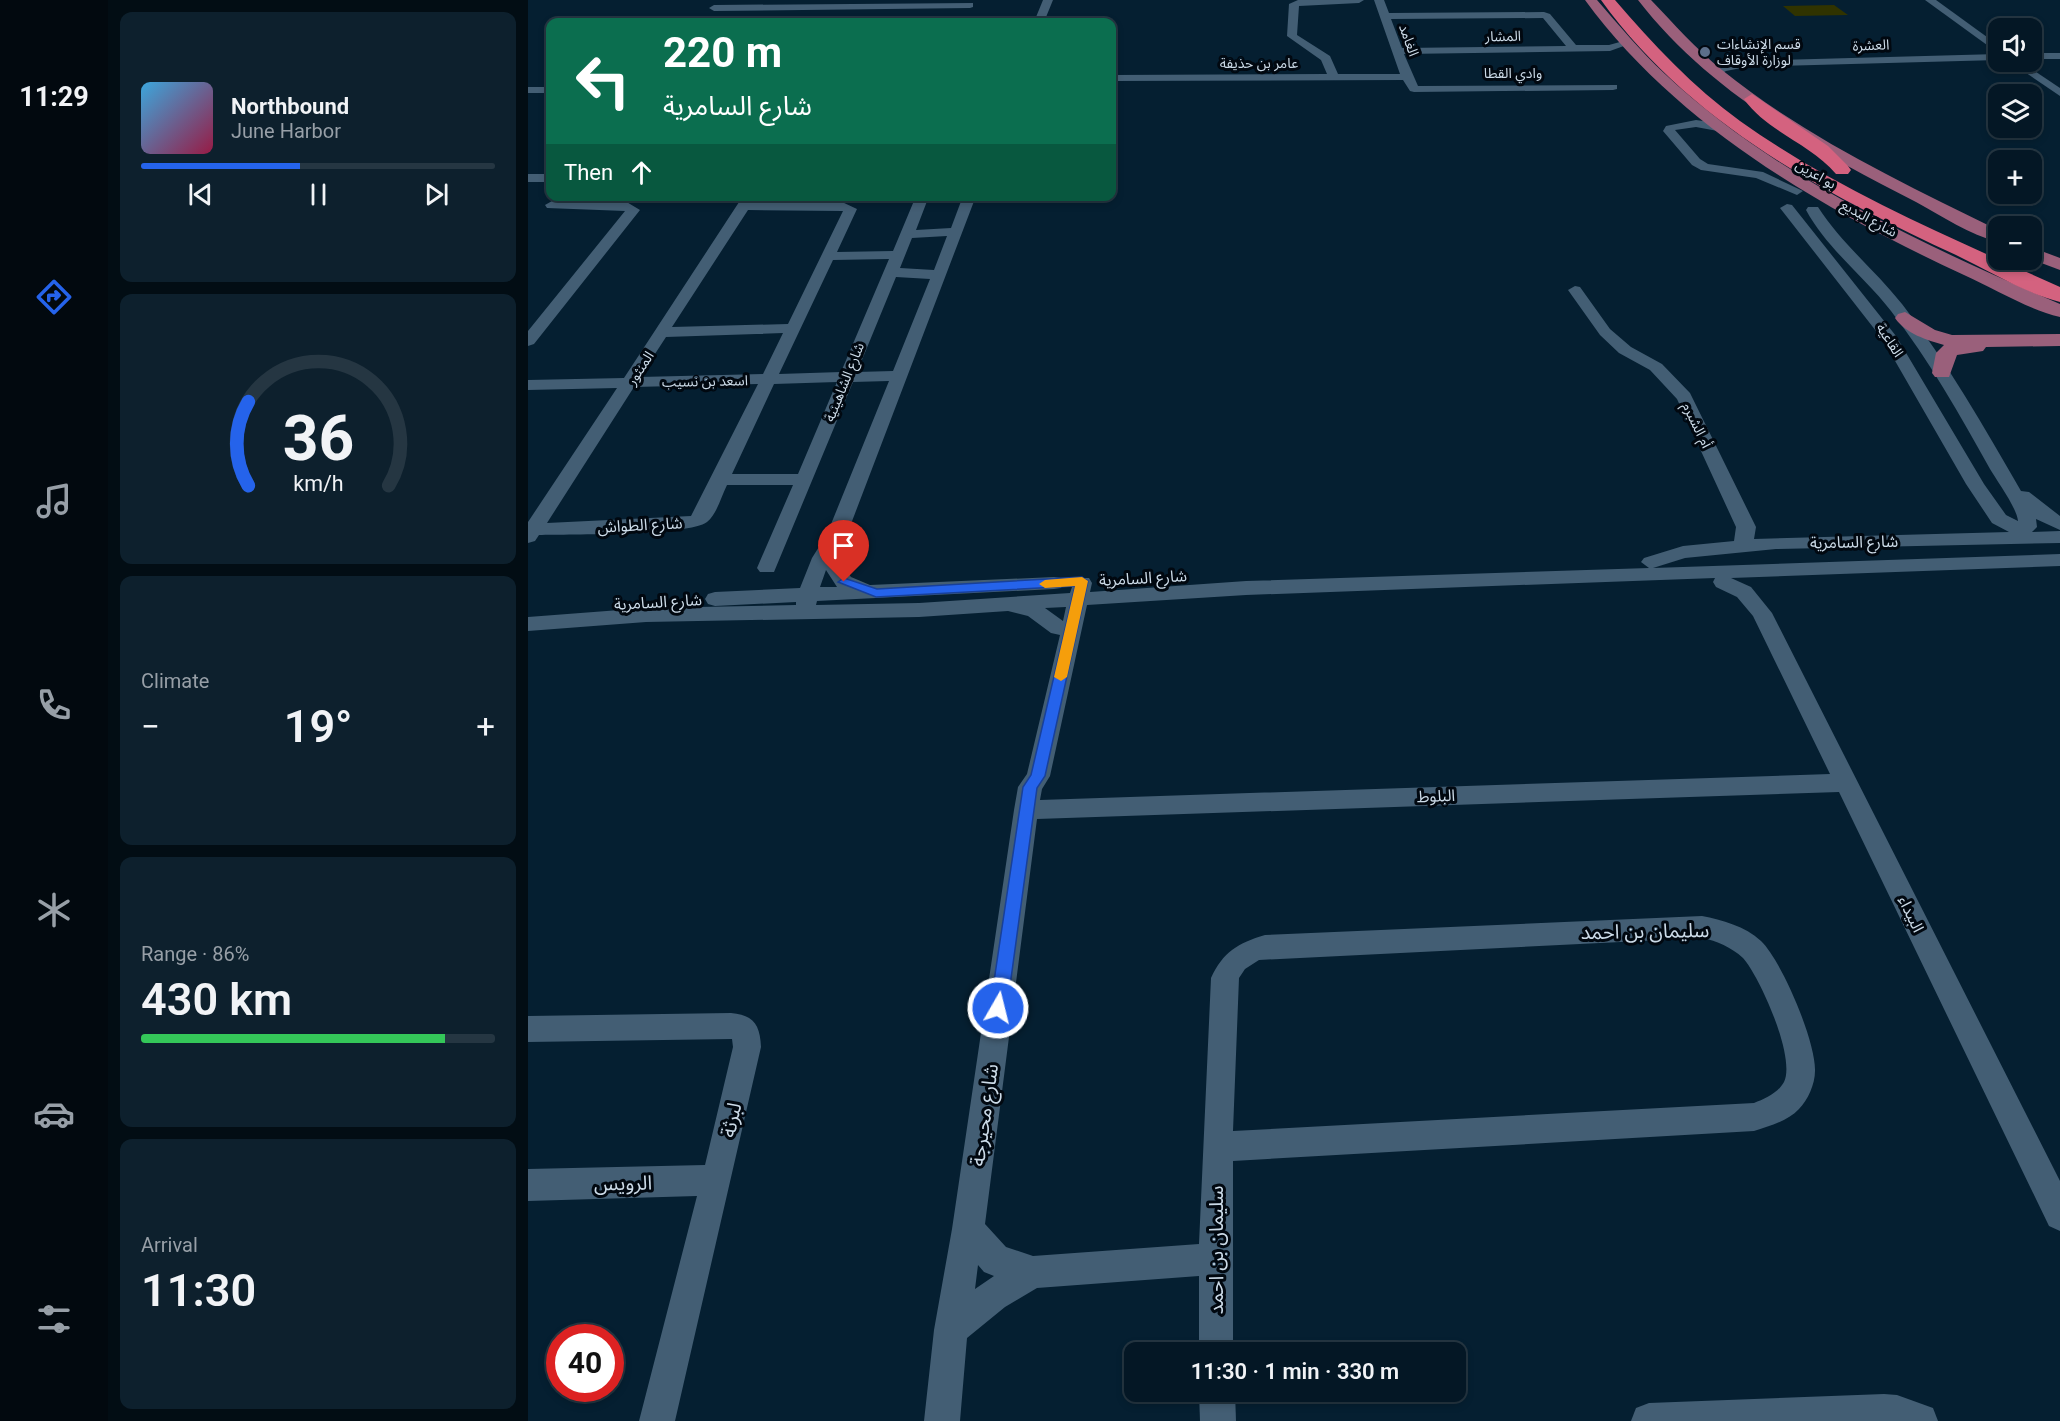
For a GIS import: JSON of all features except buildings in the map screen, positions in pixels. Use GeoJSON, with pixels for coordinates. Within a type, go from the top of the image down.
{"type":"FeatureCollection","features":[{"type":"Feature","properties":{"kind":"highway","name":"بو اعرين"},"geometry":{"type":"LineString","coordinates":[[1608,0],[1656,55],[1729,126],[1892,217],[2060,295]]}},
{"type":"Feature","properties":{"kind":"highway","name":"بو اعرين"},"geometry":{"type":"LineString","coordinates":[[1629,0],[1675,51],[1716,88],[1779,133],[1842,170],[1988,244]]}},
{"type":"Feature","properties":{"kind":"highway"},"geometry":{"type":"LineString","coordinates":[[1669,85],[1729,126]]}},
{"type":"Feature","properties":{"kind":"highway"},"geometry":{"type":"LineString","coordinates":[[1752,99],[1762,109],[1827,154],[1842,170]]}},
{"type":"Feature","properties":{"kind":"highway"},"geometry":{"type":"LineString","coordinates":[[2042,269],[2060,277]]}},
{"type":"Feature","properties":{"kind":"main road","name":"شارع البديع"},"geometry":{"type":"LineString","coordinates":[[1591,0],[1627,43],[1701,119],[1729,126],[1811,186],[1901,236],[2060,310]]}},
{"type":"Feature","properties":{"kind":"main road"},"geometry":{"type":"LineString","coordinates":[[1644,0],[1697,55],[1752,99],[1865,170],[1988,232]]}},
{"type":"Feature","properties":{"kind":"main road"},"geometry":{"type":"LineString","coordinates":[[2042,257],[2060,265]]}},
{"type":"Feature","properties":{"kind":"main road"},"geometry":{"type":"LineString","coordinates":[[1905,318],[1928,333],[1951,341],[2060,340]]}},
{"type":"Feature","properties":{"kind":"main road"},"geometry":{"type":"LineString","coordinates":[[1942,373],[1944,357],[1952,349],[2060,345]]}},
{"type":"Feature","properties":{"kind":"street"},"geometry":{"type":"LineString","coordinates":[[722,0],[710,12],[969,6]]}},
{"type":"Feature","properties":{"kind":"street"},"geometry":{"type":"LineString","coordinates":[[1041,18],[1048,0]]}},
{"type":"Feature","properties":{"kind":"street"},"geometry":{"type":"LineString","coordinates":[[1334,78],[1326,58],[1292,36],[1294,4],[1305,1],[1359,0]]}},
{"type":"Feature","properties":{"kind":"street","name":"الغامد"},"geometry":{"type":"LineString","coordinates":[[1379,0],[1407,77],[1414,89]]}},
{"type":"Feature","properties":{"kind":"street"},"geometry":{"type":"LineString","coordinates":[[1930,0],[1988,43]]}},
{"type":"Feature","properties":{"kind":"street"},"geometry":{"type":"LineString","coordinates":[[1384,16],[1544,15],[1573,48]]}},
{"type":"Feature","properties":{"kind":"street","name":"المشار"},"geometry":{"type":"LineString","coordinates":[[1397,51],[1610,48],[1627,43]]}},
{"type":"Feature","properties":{"kind":"street","name":"المشار"},"geometry":{"type":"LineString","coordinates":[[1610,48],[1640,57]]}},
{"type":"Feature","properties":{"kind":"street","name":"العشرة"},"geometry":{"type":"LineString","coordinates":[[1697,55],[1714,61],[1746,64],[1988,57]]}},
{"type":"Feature","properties":{"kind":"street"},"geometry":{"type":"LineString","coordinates":[[2042,56],[2060,56]]}},
{"type":"Feature","properties":{"kind":"street","name":"العشرة"},"geometry":{"type":"LineString","coordinates":[[1717,73],[1723,68],[1746,64]]}},
{"type":"Feature","properties":{"kind":"street"},"geometry":{"type":"LineString","coordinates":[[2030,72],[2060,93]]}},
{"type":"Feature","properties":{"kind":"street","name":"عامر بن حذيفة"},"geometry":{"type":"LineString","coordinates":[[1116,78],[1407,77]]}},
{"type":"Feature","properties":{"kind":"street","name":"وادي القطا"},"geometry":{"type":"LineString","coordinates":[[1414,89],[1613,87]]}},
{"type":"Feature","properties":{"kind":"street"},"geometry":{"type":"LineString","coordinates":[[528,90],[546,90]]}},
{"type":"Feature","properties":{"kind":"street"},"geometry":{"type":"LineString","coordinates":[[1701,119],[1677,125],[1669,131],[1696,162],[1712,169],[1747,173],[1777,195],[1813,210]]}},
{"type":"Feature","properties":{"kind":"street"},"geometry":{"type":"LineString","coordinates":[[528,178],[546,176]]}},
{"type":"Feature","properties":{"kind":"street","name":"القاعية"},"geometry":{"type":"LineString","coordinates":[[1797,191],[1820,200],[1822,204],[1813,210],[1824,228],[1882,289],[1905,318],[1942,373],[2001,472],[2027,517],[2028,527],[2018,528],[2002,522],[1975,484],[1890,339],[1777,195],[1797,191]]}},
{"type":"Feature","properties":{"kind":"street"},"geometry":{"type":"LineString","coordinates":[[528,341],[633,210],[625,206],[591,201],[552,205]]}},
{"type":"Feature","properties":{"kind":"street","name":"شارع الطواش"},"geometry":{"type":"LineString","coordinates":[[531,534],[691,522],[705,514],[849,213],[847,207],[747,201]]}},
{"type":"Feature","properties":{"kind":"street","name":"المنثور"},"geometry":{"type":"LineString","coordinates":[[531,534],[747,201]]}},
{"type":"Feature","properties":{"kind":"street","name":"شارع الشاهينية"},"geometry":{"type":"LineString","coordinates":[[767,568],[920,201]]}},
{"type":"Feature","properties":{"kind":"street"},"geometry":{"type":"LineString","coordinates":[[813,600],[839,542],[836,537],[968,201]]}},
{"type":"Feature","properties":{"kind":"street"},"geometry":{"type":"LineString","coordinates":[[908,234],[956,232]]}},
{"type":"Feature","properties":{"kind":"street"},"geometry":{"type":"LineString","coordinates":[[828,256],[898,255]]}},
{"type":"Feature","properties":{"kind":"street"},"geometry":{"type":"LineString","coordinates":[[890,272],[939,275]]}},
{"type":"Feature","properties":{"kind":"street","name":"أم الشبرم"},"geometry":{"type":"LineString","coordinates":[[1575,290],[1605,332],[1625,350],[1656,367],[1684,397],[1746,527]]}},
{"type":"Feature","properties":{"kind":"street"},"geometry":{"type":"LineString","coordinates":[[663,332],[793,328]]}},
{"type":"Feature","properties":{"kind":"street","name":"اسعد بن نسيب"},"geometry":{"type":"LineString","coordinates":[[528,385],[898,376]]}},
{"type":"Feature","properties":{"kind":"street","name":"القاعية"},"geometry":{"type":"LineString","coordinates":[[2001,472],[2033,507],[2060,524]]}},
{"type":"Feature","properties":{"kind":"street"},"geometry":{"type":"LineString","coordinates":[[722,480],[805,479]]}},
{"type":"Feature","properties":{"kind":"street","name":"القاعية"},"geometry":{"type":"LineString","coordinates":[[1967,541],[1982,533],[1988,518],[1975,484]]}},
{"type":"Feature","properties":{"kind":"street"},"geometry":{"type":"LineString","coordinates":[[1739,547],[1744,541],[1746,527],[1776,543]]}},
{"type":"Feature","properties":{"kind":"street","name":"شارع السامرية"},"geometry":{"type":"LineString","coordinates":[[1644,567],[1669,555],[1776,543],[1967,541],[2060,537]]}},
{"type":"Feature","properties":{"kind":"street","name":"شارع السامرية"},"geometry":{"type":"LineString","coordinates":[[528,624],[876,593],[1073,590],[1644,567],[2060,546]]}},
{"type":"Feature","properties":{"kind":"street","name":"شارع السامرية"},"geometry":{"type":"LineString","coordinates":[[1644,567],[2060,560]]}},
{"type":"Feature","properties":{"kind":"street"},"geometry":{"type":"LineString","coordinates":[[829,561],[848,585],[876,593]]}},
{"type":"Feature","properties":{"kind":"street"},"geometry":{"type":"LineString","coordinates":[[756,597],[791,583],[829,561]]}},
{"type":"Feature","properties":{"kind":"street","name":"شارع السامرية"},"geometry":{"type":"LineString","coordinates":[[1644,567],[1674,582],[1723,582],[1919,571],[1973,563]]}},
{"type":"Feature","properties":{"kind":"street","name":"شارع السامرية"},"geometry":{"type":"LineString","coordinates":[[528,609],[756,597],[966,607],[1073,590],[1123,594],[1458,573]]}},
{"type":"Feature","properties":{"kind":"street"},"geometry":{"type":"LineString","coordinates":[[1762,613],[1760,596],[1772,581]]}},
{"type":"Feature","properties":{"kind":"street","name":"البيداء"},"geometry":{"type":"LineString","coordinates":[[1723,582],[1744,592],[1762,613],[2060,1215]]}},
{"type":"Feature","properties":{"kind":"street","name":"شارع محيرجة"},"geometry":{"type":"LineString","coordinates":[[942,1421],[951,1330],[968,1229],[1028,798],[1038,776],[1073,590]]}},
{"type":"Feature","properties":{"kind":"street"},"geometry":{"type":"LineString","coordinates":[[966,607],[1028,608],[1066,623],[1091,607],[1123,594]]}},
{"type":"Feature","properties":{"kind":"street","name":"البلوط"},"geometry":{"type":"LineString","coordinates":[[1028,798],[1847,783]]}},
{"type":"Feature","properties":{"kind":"street","name":"سليمان بن احمد"},"geometry":{"type":"LineString","coordinates":[[1216,1342],[1214,1259],[1217,1147],[1225,978],[1236,959],[1248,952],[1265,947],[1702,927],[1721,930],[1750,948],[1764,963],[1800,1050],[1802,1069],[1798,1086],[1789,1101],[1773,1112],[1754,1117],[1217,1147]]}},
{"type":"Feature","properties":{"kind":"street","name":"لبرثة"},"geometry":{"type":"LineString","coordinates":[[528,1029],[741,1027],[746,1031],[747,1047],[717,1180],[657,1421]]}},
{"type":"Feature","properties":{"kind":"street","name":"الرويس"},"geometry":{"type":"LineString","coordinates":[[528,1185],[717,1180]]}},
{"type":"Feature","properties":{"kind":"street"},"geometry":{"type":"LineString","coordinates":[[968,1229],[996,1260],[1033,1272],[1214,1259]]}},
{"type":"Feature","properties":{"kind":"street"},"geometry":{"type":"LineString","coordinates":[[951,1330],[993,1295],[1033,1272]]}},
{"type":"Feature","properties":{"kind":"street"},"geometry":{"type":"LineString","coordinates":[[1217,1402],[1218,1421]]}},
{"type":"Feature","properties":{"kind":"street"},"geometry":{"type":"LineString","coordinates":[[1649,1421],[1884,1412],[1897,1413],[1920,1421]]}},
{"type":"Feature","properties":{"kind":"shaded area"},"geometry":{"type":"Polygon","coordinates":[[[1834,5],[1848,15],[1795,16],[1783,6],[1834,5]]]}},
{"type":"Feature","properties":{"kind":"slow traffic"},"geometry":{"type":"LineString","coordinates":[[1045,584],[1082,581],[1061,677]]}},
{"type":"Feature","properties":{"kind":"place","name":"قسم الإنشاءات لوزارة الأوقاف"},"geometry":{"type":"Point","coordinates":[1705,52]}},
{"type":"Feature","properties":{"kind":"route"},"geometry":{"type":"LineString","coordinates":[[844,582],[858,589],[876,593],[1082,581],[1038,776],[1030,787],[998,1008]]}}]}
